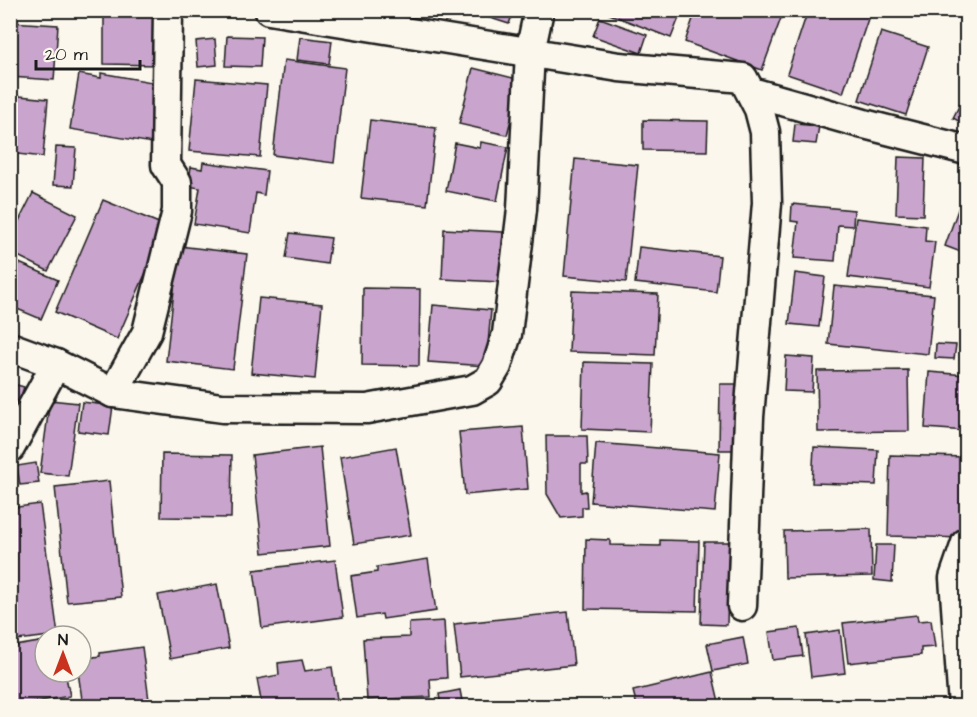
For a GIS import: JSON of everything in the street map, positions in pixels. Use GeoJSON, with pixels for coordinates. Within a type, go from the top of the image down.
{"type":"FeatureCollection","features":[{"type":"Feature","properties":{"kind":"street"},"geometry":{"type":"LineString","coordinates":[[113,393],[147,332],[177,211],[177,182],[166,165],[168,10]]}},
{"type":"Feature","properties":{"kind":"street"},"geometry":{"type":"LineString","coordinates":[[269,10],[619,67],[743,78],[759,109],[765,132],[767,203],[749,417],[742,606]]}},
{"type":"Feature","properties":{"kind":"street"},"geometry":{"type":"LineString","coordinates":[[10,347],[56,364],[113,393],[222,408],[367,409],[471,390],[488,381],[497,366],[507,334],[522,209],[530,52],[539,10]]}},
{"type":"Feature","properties":{"kind":"street"},"geometry":{"type":"LineString","coordinates":[[751,92],[966,150]]}},
{"type":"Feature","properties":{"kind":"street"},"geometry":{"type":"LineString","coordinates":[[10,448],[56,364]]}},
{"type":"Feature","properties":{"kind":"street"},"geometry":{"type":"LineString","coordinates":[[963,706],[954,578],[966,543]]}},
{"type":"Feature","properties":{"kind":"building"},"geometry":{"type":"Polygon","coordinates":[[[104,10],[159,10],[158,65],[104,64],[104,10]]]}},
{"type":"Feature","properties":{"kind":"building"},"geometry":{"type":"Polygon","coordinates":[[[483,10],[514,10],[509,24],[481,15],[483,10]]]}},
{"type":"Feature","properties":{"kind":"building"},"geometry":{"type":"Polygon","coordinates":[[[599,10],[682,10],[671,38],[599,10]]]}},
{"type":"Feature","properties":{"kind":"building"},"geometry":{"type":"Polygon","coordinates":[[[696,10],[784,10],[762,70],[685,42],[696,10]]]}},
{"type":"Feature","properties":{"kind":"building"},"geometry":{"type":"Polygon","coordinates":[[[808,10],[871,10],[843,93],[787,74],[808,10]]]}},
{"type":"Feature","properties":{"kind":"building"},"geometry":{"type":"Polygon","coordinates":[[[600,18],[647,35],[641,53],[593,36],[600,18]]]}},
{"type":"Feature","properties":{"kind":"building"},"geometry":{"type":"Polygon","coordinates":[[[10,22],[58,25],[54,80],[10,77],[10,22]]]}},
{"type":"Feature","properties":{"kind":"building"},"geometry":{"type":"Polygon","coordinates":[[[881,32],[928,47],[906,115],[859,100],[881,32]]]}},
{"type":"Feature","properties":{"kind":"building"},"geometry":{"type":"Polygon","coordinates":[[[227,36],[262,37],[260,67],[225,66],[227,36]]]}},
{"type":"Feature","properties":{"kind":"building"},"geometry":{"type":"Polygon","coordinates":[[[300,37],[332,41],[329,64],[297,60],[300,37]]]}},
{"type":"Feature","properties":{"kind":"building"},"geometry":{"type":"Polygon","coordinates":[[[215,39],[217,65],[198,67],[196,41],[215,39]]]}},
{"type":"Feature","properties":{"kind":"building"},"geometry":{"type":"Polygon","coordinates":[[[284,60],[345,68],[334,163],[273,155],[284,60]]]}},
{"type":"Feature","properties":{"kind":"building"},"geometry":{"type":"Polygon","coordinates":[[[473,68],[521,80],[507,135],[459,124],[473,68]]]}},
{"type":"Feature","properties":{"kind":"building"},"geometry":{"type":"Polygon","coordinates":[[[101,73],[163,84],[152,143],[70,129],[79,74],[101,78],[101,73]]]}},
{"type":"Feature","properties":{"kind":"building"},"geometry":{"type":"Polygon","coordinates":[[[196,79],[267,85],[260,157],[189,151],[196,79]]]}},
{"type":"Feature","properties":{"kind":"building"},"geometry":{"type":"Polygon","coordinates":[[[966,92],[966,125],[953,118],[966,92]]]}},
{"type":"Feature","properties":{"kind":"building"},"geometry":{"type":"Polygon","coordinates":[[[10,95],[48,99],[43,157],[10,153],[10,95]]]}},
{"type":"Feature","properties":{"kind":"building"},"geometry":{"type":"Polygon","coordinates":[[[370,120],[436,128],[427,205],[361,198],[370,120]]]}},
{"type":"Feature","properties":{"kind":"building"},"geometry":{"type":"Polygon","coordinates":[[[643,120],[708,121],[707,151],[643,150],[643,120]]]}},
{"type":"Feature","properties":{"kind":"building"},"geometry":{"type":"Polygon","coordinates":[[[795,124],[819,126],[816,144],[793,142],[795,124]]]}},
{"type":"Feature","properties":{"kind":"building"},"geometry":{"type":"Polygon","coordinates":[[[481,142],[508,147],[497,201],[446,191],[455,143],[480,148],[481,142]]]}},
{"type":"Feature","properties":{"kind":"building"},"geometry":{"type":"Polygon","coordinates":[[[56,147],[76,148],[73,186],[53,185],[56,147]]]}},
{"type":"Feature","properties":{"kind":"building"},"geometry":{"type":"Polygon","coordinates":[[[898,157],[925,158],[923,215],[896,214],[898,157]]]}},
{"type":"Feature","properties":{"kind":"building"},"geometry":{"type":"Polygon","coordinates":[[[575,159],[638,165],[626,282],[564,276],[575,159]]]}},
{"type":"Feature","properties":{"kind":"building"},"geometry":{"type":"Polygon","coordinates":[[[203,162],[267,171],[264,195],[256,193],[250,233],[194,224],[200,188],[188,186],[191,167],[202,169],[203,162]]]}},
{"type":"Feature","properties":{"kind":"building"},"geometry":{"type":"Polygon","coordinates":[[[966,187],[966,254],[945,246],[966,187]]]}},
{"type":"Feature","properties":{"kind":"building"},"geometry":{"type":"Polygon","coordinates":[[[33,193],[77,215],[48,271],[10,252],[10,239],[33,193]]]}},
{"type":"Feature","properties":{"kind":"building"},"geometry":{"type":"Polygon","coordinates":[[[103,200],[166,226],[117,339],[55,312],[103,200]]]}},
{"type":"Feature","properties":{"kind":"building"},"geometry":{"type":"Polygon","coordinates":[[[792,204],[854,210],[853,226],[838,225],[835,261],[794,258],[798,222],[791,221],[792,204]]]}},
{"type":"Feature","properties":{"kind":"building"},"geometry":{"type":"Polygon","coordinates":[[[856,218],[926,226],[925,241],[935,242],[929,287],[848,277],[856,218]]]}},
{"type":"Feature","properties":{"kind":"building"},"geometry":{"type":"Polygon","coordinates":[[[444,229],[503,232],[500,282],[442,279],[444,229]]]}},
{"type":"Feature","properties":{"kind":"building"},"geometry":{"type":"Polygon","coordinates":[[[290,233],[331,238],[327,264],[286,258],[290,233]]]}},
{"type":"Feature","properties":{"kind":"building"},"geometry":{"type":"Polygon","coordinates":[[[179,246],[247,254],[233,369],[166,361],[179,246]]]}},
{"type":"Feature","properties":{"kind":"building"},"geometry":{"type":"Polygon","coordinates":[[[639,247],[720,256],[716,292],[635,283],[639,247]]]}},
{"type":"Feature","properties":{"kind":"building"},"geometry":{"type":"Polygon","coordinates":[[[10,259],[58,280],[41,319],[10,306],[10,259]]]}},
{"type":"Feature","properties":{"kind":"building"},"geometry":{"type":"Polygon","coordinates":[[[795,273],[825,277],[819,327],[789,324],[795,273]]]}},
{"type":"Feature","properties":{"kind":"building"},"geometry":{"type":"Polygon","coordinates":[[[834,286],[934,295],[928,354],[828,344],[834,286]]]}},
{"type":"Feature","properties":{"kind":"building"},"geometry":{"type":"Polygon","coordinates":[[[363,288],[420,289],[419,366],[362,365],[363,288]]]}},
{"type":"Feature","properties":{"kind":"building"},"geometry":{"type":"Polygon","coordinates":[[[572,291],[658,294],[655,355],[569,352],[572,291]]]}},
{"type":"Feature","properties":{"kind":"building"},"geometry":{"type":"Polygon","coordinates":[[[259,298],[322,304],[315,379],[251,373],[259,298]]]}},
{"type":"Feature","properties":{"kind":"building"},"geometry":{"type":"Polygon","coordinates":[[[433,305],[491,310],[486,366],[428,362],[433,305]]]}},
{"type":"Feature","properties":{"kind":"building"},"geometry":{"type":"Polygon","coordinates":[[[936,344],[956,345],[954,359],[935,358],[936,344]]]}},
{"type":"Feature","properties":{"kind":"building"},"geometry":{"type":"Polygon","coordinates":[[[786,356],[814,358],[812,392],[784,391],[786,356]]]}},
{"type":"Feature","properties":{"kind":"building"},"geometry":{"type":"Polygon","coordinates":[[[584,362],[653,364],[650,432],[582,429],[584,362]]]}},
{"type":"Feature","properties":{"kind":"building"},"geometry":{"type":"Polygon","coordinates":[[[908,370],[909,431],[818,432],[817,371],[908,370]]]}},
{"type":"Feature","properties":{"kind":"building"},"geometry":{"type":"Polygon","coordinates":[[[929,372],[966,375],[966,431],[925,428],[929,372]]]}},
{"type":"Feature","properties":{"kind":"building"},"geometry":{"type":"Polygon","coordinates":[[[10,383],[24,387],[11,426],[10,426],[10,383]]]}},
{"type":"Feature","properties":{"kind":"building"},"geometry":{"type":"Polygon","coordinates":[[[720,384],[740,384],[739,450],[719,450],[720,384]]]}},
{"type":"Feature","properties":{"kind":"building"},"geometry":{"type":"Polygon","coordinates":[[[50,400],[78,403],[68,476],[40,473],[50,400]]]}},
{"type":"Feature","properties":{"kind":"building"},"geometry":{"type":"Polygon","coordinates":[[[82,402],[113,406],[109,435],[78,431],[82,402]]]}},
{"type":"Feature","properties":{"kind":"building"},"geometry":{"type":"Polygon","coordinates":[[[523,427],[528,489],[465,495],[459,432],[523,427]]]}},
{"type":"Feature","properties":{"kind":"building"},"geometry":{"type":"Polygon","coordinates":[[[546,436],[587,436],[588,464],[581,464],[581,492],[586,491],[587,507],[582,507],[582,516],[561,518],[547,494],[546,436]]]}},
{"type":"Feature","properties":{"kind":"building"},"geometry":{"type":"Polygon","coordinates":[[[596,443],[720,453],[715,512],[591,502],[596,443]]]}},
{"type":"Feature","properties":{"kind":"building"},"geometry":{"type":"Polygon","coordinates":[[[320,447],[330,546],[263,553],[252,455],[320,447]]]}},
{"type":"Feature","properties":{"kind":"building"},"geometry":{"type":"Polygon","coordinates":[[[396,447],[411,535],[354,544],[340,457],[396,447]]]}},
{"type":"Feature","properties":{"kind":"building"},"geometry":{"type":"Polygon","coordinates":[[[814,447],[878,450],[876,485],[812,483],[814,447]]]}},
{"type":"Feature","properties":{"kind":"building"},"geometry":{"type":"Polygon","coordinates":[[[162,454],[232,455],[231,518],[161,517],[162,454]]]}},
{"type":"Feature","properties":{"kind":"building"},"geometry":{"type":"Polygon","coordinates":[[[890,455],[966,457],[966,538],[888,536],[890,455]]]}},
{"type":"Feature","properties":{"kind":"building"},"geometry":{"type":"Polygon","coordinates":[[[36,463],[39,483],[20,485],[17,466],[36,463]]]}},
{"type":"Feature","properties":{"kind":"building"},"geometry":{"type":"Polygon","coordinates":[[[109,481],[121,597],[67,602],[55,487],[109,481]]]}},
{"type":"Feature","properties":{"kind":"building"},"geometry":{"type":"Polygon","coordinates":[[[40,504],[56,624],[33,624],[33,638],[10,641],[10,508],[40,504]]]}},
{"type":"Feature","properties":{"kind":"building"},"geometry":{"type":"Polygon","coordinates":[[[871,529],[872,576],[785,578],[784,531],[871,529]]]}},
{"type":"Feature","properties":{"kind":"building"},"geometry":{"type":"Polygon","coordinates":[[[586,539],[610,540],[610,545],[660,546],[660,540],[699,541],[697,611],[585,609],[586,539]]]}},
{"type":"Feature","properties":{"kind":"building"},"geometry":{"type":"Polygon","coordinates":[[[704,542],[729,542],[727,625],[701,624],[704,542]]]}},
{"type":"Feature","properties":{"kind":"building"},"geometry":{"type":"Polygon","coordinates":[[[876,545],[894,545],[892,582],[874,580],[876,545]]]}},
{"type":"Feature","properties":{"kind":"building"},"geometry":{"type":"Polygon","coordinates":[[[428,559],[436,611],[383,619],[382,614],[357,618],[351,576],[377,572],[377,567],[428,559]]]}},
{"type":"Feature","properties":{"kind":"building"},"geometry":{"type":"Polygon","coordinates":[[[335,560],[343,617],[262,628],[254,570],[335,560]]]}},
{"type":"Feature","properties":{"kind":"building"},"geometry":{"type":"Polygon","coordinates":[[[217,584],[229,648],[170,659],[158,595],[217,584]]]}},
{"type":"Feature","properties":{"kind":"building"},"geometry":{"type":"Polygon","coordinates":[[[568,612],[574,665],[460,677],[454,624],[568,612]]]}},
{"type":"Feature","properties":{"kind":"building"},"geometry":{"type":"Polygon","coordinates":[[[917,615],[918,621],[931,620],[935,647],[921,648],[921,655],[848,663],[843,623],[917,615]]]}},
{"type":"Feature","properties":{"kind":"building"},"geometry":{"type":"Polygon","coordinates":[[[444,621],[447,678],[430,679],[431,697],[367,700],[363,639],[409,637],[409,623],[444,621]]]}},
{"type":"Feature","properties":{"kind":"building"},"geometry":{"type":"Polygon","coordinates":[[[799,628],[803,656],[773,660],[769,632],[799,628]]]}},
{"type":"Feature","properties":{"kind":"building"},"geometry":{"type":"Polygon","coordinates":[[[840,630],[845,673],[811,677],[806,635],[840,630]]]}},
{"type":"Feature","properties":{"kind":"building"},"geometry":{"type":"Polygon","coordinates":[[[743,637],[748,664],[713,671],[707,644],[743,637]]]}},
{"type":"Feature","properties":{"kind":"building"},"geometry":{"type":"Polygon","coordinates":[[[33,643],[33,684],[68,684],[70,696],[10,706],[10,647],[33,643]]]}},
{"type":"Feature","properties":{"kind":"building"},"geometry":{"type":"Polygon","coordinates":[[[142,647],[149,700],[83,706],[80,684],[93,684],[93,657],[100,656],[100,653],[142,647]]]}},
{"type":"Feature","properties":{"kind":"building"},"geometry":{"type":"Polygon","coordinates":[[[302,660],[305,671],[332,667],[338,706],[262,706],[257,679],[279,675],[278,663],[302,660]]]}},
{"type":"Feature","properties":{"kind":"building"},"geometry":{"type":"Polygon","coordinates":[[[712,672],[720,706],[637,706],[633,691],[712,672]]]}},
{"type":"Feature","properties":{"kind":"building"},"geometry":{"type":"Polygon","coordinates":[[[460,690],[463,706],[441,706],[439,694],[460,690]]]}}]}
